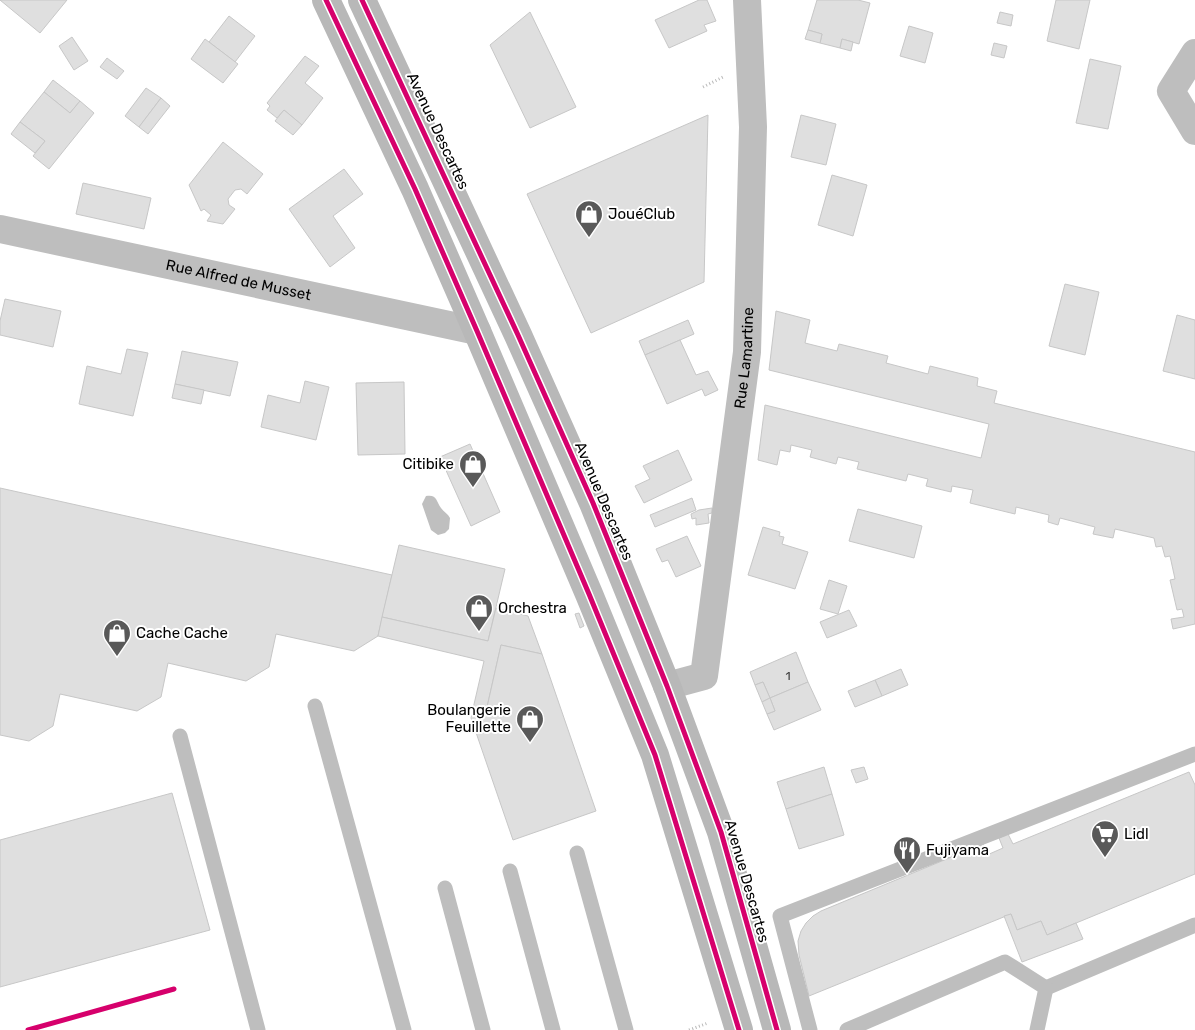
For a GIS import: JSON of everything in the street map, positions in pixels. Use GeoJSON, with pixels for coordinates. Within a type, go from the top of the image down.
{"type":"FeatureCollection","features":[{"type":"Feature","properties":{"kind":"main road"},"geometry":{"type":"LineString","coordinates":[[326,0],[415,189],[589,594],[654,755],[739,1030]]}},
{"type":"Feature","properties":{"kind":"main road","name":"Avenue Descartes"},"geometry":{"type":"LineString","coordinates":[[362,0],[518,335],[593,503],[668,686],[722,832],[777,1030]]}},
{"type":"Feature","properties":{"kind":"street","name":"Rue Lamartine"},"geometry":{"type":"LineString","coordinates":[[668,686],[704,676],[746,352],[753,127],[748,0]]}},
{"type":"Feature","properties":{"kind":"street"},"geometry":{"type":"LineString","coordinates":[[1195,53],[1171,91],[1195,131]]}},
{"type":"Feature","properties":{"kind":"street","name":"Rue Alfred de Musset"},"geometry":{"type":"LineString","coordinates":[[0,229],[476,331]]}},
{"type":"Feature","properties":{"kind":"lane"},"geometry":{"type":"LineString","coordinates":[[315,706],[404,1030]]}},
{"type":"Feature","properties":{"kind":"lane"},"geometry":{"type":"LineString","coordinates":[[180,736],[258,1030]]}},
{"type":"Feature","properties":{"kind":"lane"},"geometry":{"type":"LineString","coordinates":[[810,1030],[780,916],[1195,754]]}},
{"type":"Feature","properties":{"kind":"lane"},"geometry":{"type":"LineString","coordinates":[[577,853],[626,1030]]}},
{"type":"Feature","properties":{"kind":"lane"},"geometry":{"type":"LineString","coordinates":[[510,871],[553,1030]]}},
{"type":"Feature","properties":{"kind":"lane"},"geometry":{"type":"LineString","coordinates":[[445,888],[483,1030]]}},
{"type":"Feature","properties":{"kind":"lane"},"geometry":{"type":"LineString","coordinates":[[1046,988],[1195,926]]}},
{"type":"Feature","properties":{"kind":"lane"},"geometry":{"type":"LineString","coordinates":[[847,1030],[1005,962],[1046,988]]}},
{"type":"Feature","properties":{"kind":"lane"},"geometry":{"type":"LineString","coordinates":[[1036,1030],[1046,988]]}},
{"type":"Feature","properties":{"kind":"shaded area"},"geometry":{"type":"Polygon","coordinates":[[[426,496],[434,497],[450,518],[449,529],[445,533],[438,535],[431,530],[422,504],[426,496]]]}},
{"type":"Feature","properties":{"kind":"building"},"geometry":{"type":"Polygon","coordinates":[[[0,0],[67,0],[40,33],[0,0]]]}},
{"type":"Feature","properties":{"kind":"building"},"geometry":{"type":"Polygon","coordinates":[[[699,0],[707,0],[716,21],[704,25],[707,31],[669,48],[655,20],[699,0]]]}},
{"type":"Feature","properties":{"kind":"building"},"geometry":{"type":"Polygon","coordinates":[[[817,0],[858,0],[870,3],[859,44],[842,39],[840,48],[820,43],[822,34],[808,30],[817,0]]]}},
{"type":"Feature","properties":{"kind":"building"},"geometry":{"type":"Polygon","coordinates":[[[1056,0],[1090,0],[1079,49],[1047,41],[1056,0]]]}},
{"type":"Feature","properties":{"kind":"building"},"geometry":{"type":"Polygon","coordinates":[[[530,12],[576,107],[530,128],[490,45],[530,12]]]}},
{"type":"Feature","properties":{"kind":"building"},"geometry":{"type":"Polygon","coordinates":[[[1000,12],[1013,15],[1011,26],[997,23],[1000,12]]]}},
{"type":"Feature","properties":{"kind":"building"},"geometry":{"type":"Polygon","coordinates":[[[229,16],[255,36],[235,62],[209,42],[229,16]]]}},
{"type":"Feature","properties":{"kind":"building"},"geometry":{"type":"Polygon","coordinates":[[[909,26],[933,33],[925,63],[900,56],[909,26]]]}},
{"type":"Feature","properties":{"kind":"building"},"geometry":{"type":"Polygon","coordinates":[[[808,30],[822,34],[820,43],[805,39],[808,30]]]}},
{"type":"Feature","properties":{"kind":"building"},"geometry":{"type":"Polygon","coordinates":[[[72,37],[88,61],[74,70],[59,46],[72,37]]]}},
{"type":"Feature","properties":{"kind":"building"},"geometry":{"type":"Polygon","coordinates":[[[205,39],[238,64],[223,83],[191,59],[205,39]]]}},
{"type":"Feature","properties":{"kind":"building"},"geometry":{"type":"Polygon","coordinates":[[[842,39],[853,42],[851,51],[840,48],[842,39]]]}},
{"type":"Feature","properties":{"kind":"building"},"geometry":{"type":"Polygon","coordinates":[[[994,43],[1007,46],[1004,58],[991,55],[994,43]]]}},
{"type":"Feature","properties":{"kind":"building"},"geometry":{"type":"Polygon","coordinates":[[[305,56],[319,66],[305,83],[323,98],[302,125],[284,110],[277,118],[267,110],[270,106],[267,103],[305,56]]]}},
{"type":"Feature","properties":{"kind":"building"},"geometry":{"type":"Polygon","coordinates":[[[107,58],[124,71],[117,79],[100,67],[107,58]]]}},
{"type":"Feature","properties":{"kind":"building"},"geometry":{"type":"Polygon","coordinates":[[[1090,59],[1121,66],[1108,129],[1076,123],[1090,59]]]}},
{"type":"Feature","properties":{"kind":"building"},"geometry":{"type":"Polygon","coordinates":[[[53,80],[80,101],[70,113],[44,92],[53,80]]]}},
{"type":"Feature","properties":{"kind":"building"},"geometry":{"type":"Polygon","coordinates":[[[146,88],[161,98],[139,127],[125,116],[146,88]]]}},
{"type":"Feature","properties":{"kind":"building"},"geometry":{"type":"Polygon","coordinates":[[[44,92],[70,113],[80,101],[94,113],[49,169],[33,156],[45,141],[20,122],[44,92]]]}},
{"type":"Feature","properties":{"kind":"building"},"geometry":{"type":"Polygon","coordinates":[[[161,98],[170,106],[148,134],[139,127],[161,98]]]}},
{"type":"Feature","properties":{"kind":"building"},"geometry":{"type":"Polygon","coordinates":[[[284,110],[302,125],[293,135],[275,121],[284,110]]]}},
{"type":"Feature","properties":{"kind":"building"},"geometry":{"type":"Polygon","coordinates":[[[708,115],[704,282],[591,333],[527,194],[708,115]]]}},
{"type":"Feature","properties":{"kind":"building"},"geometry":{"type":"Polygon","coordinates":[[[801,115],[836,124],[826,165],[791,157],[801,115]]]}},
{"type":"Feature","properties":{"kind":"building"},"geometry":{"type":"Polygon","coordinates":[[[20,122],[45,141],[35,153],[11,134],[20,122]]]}},
{"type":"Feature","properties":{"kind":"building"},"geometry":{"type":"Polygon","coordinates":[[[223,142],[263,174],[247,194],[241,189],[235,190],[228,199],[229,205],[235,209],[223,224],[207,221],[211,215],[204,209],[201,211],[189,185],[223,142]]]}},
{"type":"Feature","properties":{"kind":"building"},"geometry":{"type":"Polygon","coordinates":[[[344,169],[363,194],[333,216],[355,248],[330,267],[289,209],[344,169]]]}},
{"type":"Feature","properties":{"kind":"building"},"geometry":{"type":"Polygon","coordinates":[[[832,175],[867,185],[853,236],[818,225],[832,175]]]}},
{"type":"Feature","properties":{"kind":"building"},"geometry":{"type":"Polygon","coordinates":[[[83,183],[151,198],[144,229],[76,214],[83,183]]]}},
{"type":"Feature","properties":{"kind":"building"},"geometry":{"type":"Polygon","coordinates":[[[1065,284],[1099,292],[1085,355],[1049,346],[1065,284]]]}},
{"type":"Feature","properties":{"kind":"building"},"geometry":{"type":"Polygon","coordinates":[[[5,299],[61,311],[53,347],[0,335],[0,321],[5,299]]]}},
{"type":"Feature","properties":{"kind":"building"},"geometry":{"type":"Polygon","coordinates":[[[776,311],[810,320],[805,343],[837,351],[839,344],[888,356],[886,363],[928,374],[930,366],[978,378],[977,386],[997,391],[994,403],[1195,452],[1195,624],[1173,629],[1171,619],[1184,617],[1182,609],[1177,610],[1170,580],[1175,579],[1170,556],[1165,557],[1162,546],[1156,547],[1154,538],[1115,529],[1113,538],[1093,534],[1095,527],[1060,518],[1058,525],[1048,522],[1049,515],[1016,507],[1015,514],[970,503],[973,490],[952,486],[951,492],[926,486],[928,479],[908,474],[906,481],[857,469],[859,462],[838,457],[836,464],[810,457],[812,450],[791,445],[790,452],[780,450],[777,465],[758,460],[765,405],[981,458],[989,424],[769,370],[776,311]]]}},
{"type":"Feature","properties":{"kind":"building"},"geometry":{"type":"Polygon","coordinates":[[[1177,315],[1195,320],[1195,379],[1163,371],[1177,315]]]}},
{"type":"Feature","properties":{"kind":"building"},"geometry":{"type":"Polygon","coordinates":[[[688,320],[694,334],[645,355],[639,341],[688,320]]]}},
{"type":"Feature","properties":{"kind":"building"},"geometry":{"type":"Polygon","coordinates":[[[680,340],[696,375],[708,371],[718,390],[705,396],[702,389],[667,404],[645,355],[680,340]]]}},
{"type":"Feature","properties":{"kind":"building"},"geometry":{"type":"Polygon","coordinates":[[[127,349],[148,353],[133,416],[79,404],[87,366],[121,374],[127,349]]]}},
{"type":"Feature","properties":{"kind":"building"},"geometry":{"type":"Polygon","coordinates":[[[182,351],[238,362],[230,396],[175,384],[182,351]]]}},
{"type":"Feature","properties":{"kind":"building"},"geometry":{"type":"Polygon","coordinates":[[[305,381],[329,387],[316,440],[261,427],[268,395],[300,403],[305,381]]]}},
{"type":"Feature","properties":{"kind":"building"},"geometry":{"type":"Polygon","coordinates":[[[404,382],[405,454],[358,455],[356,383],[404,382]]]}},
{"type":"Feature","properties":{"kind":"building"},"geometry":{"type":"Polygon","coordinates":[[[175,384],[204,390],[201,404],[172,398],[175,384]]]}},
{"type":"Feature","properties":{"kind":"building"},"geometry":{"type":"Polygon","coordinates":[[[470,444],[500,512],[471,526],[440,457],[470,444]]]}},
{"type":"Feature","properties":{"kind":"building"},"geometry":{"type":"Polygon","coordinates":[[[678,450],[692,480],[644,503],[635,486],[650,479],[643,466],[678,450]]]}},
{"type":"Feature","properties":{"kind":"building"},"geometry":{"type":"Polygon","coordinates":[[[0,488],[392,575],[378,636],[354,651],[276,634],[269,667],[246,681],[168,663],[161,697],[137,711],[60,694],[53,726],[29,741],[0,735],[0,488]]]}},
{"type":"Feature","properties":{"kind":"building"},"geometry":{"type":"Polygon","coordinates":[[[692,498],[696,510],[655,527],[650,515],[692,498]]]}},
{"type":"Feature","properties":{"kind":"building"},"geometry":{"type":"Polygon","coordinates":[[[712,508],[712,513],[708,514],[709,523],[696,525],[696,518],[692,519],[691,514],[699,510],[712,508]]]}},
{"type":"Feature","properties":{"kind":"building"},"geometry":{"type":"Polygon","coordinates":[[[858,509],[922,526],[914,558],[849,541],[858,509]]]}},
{"type":"Feature","properties":{"kind":"building"},"geometry":{"type":"Polygon","coordinates":[[[763,527],[780,532],[779,536],[784,537],[782,544],[808,552],[795,589],[748,575],[763,527]]]}},
{"type":"Feature","properties":{"kind":"building"},"geometry":{"type":"Polygon","coordinates":[[[687,536],[701,566],[676,577],[668,560],[662,562],[656,549],[687,536]]]}},
{"type":"Feature","properties":{"kind":"building"},"geometry":{"type":"Polygon","coordinates":[[[399,545],[505,569],[488,641],[382,617],[399,545]]]}},
{"type":"Feature","properties":{"kind":"building"},"geometry":{"type":"Polygon","coordinates":[[[829,580],[847,586],[838,614],[820,609],[829,580]]]}},
{"type":"Feature","properties":{"kind":"building"},"geometry":{"type":"Polygon","coordinates":[[[496,608],[528,616],[542,654],[501,645],[485,716],[472,713],[484,661],[378,636],[382,617],[488,641],[496,608]]]}},
{"type":"Feature","properties":{"kind":"building"},"geometry":{"type":"Polygon","coordinates":[[[849,610],[857,626],[827,638],[820,622],[849,610]]]}},
{"type":"Feature","properties":{"kind":"building"},"geometry":{"type":"Polygon","coordinates":[[[579,613],[584,626],[580,628],[575,614],[579,613]]]}},
{"type":"Feature","properties":{"kind":"building"},"geometry":{"type":"Polygon","coordinates":[[[501,645],[542,654],[596,811],[513,840],[471,718],[472,713],[485,716],[501,645]]]}},
{"type":"Feature","properties":{"kind":"building"},"geometry":{"type":"Polygon","coordinates":[[[796,652],[808,682],[770,698],[763,682],[755,685],[750,672],[796,652]]]}},
{"type":"Feature","properties":{"kind":"building"},"geometry":{"type":"Polygon","coordinates":[[[901,669],[908,685],[882,696],[875,680],[901,669]]]}},
{"type":"Feature","properties":{"kind":"building"},"geometry":{"type":"Polygon","coordinates":[[[875,680],[882,696],[855,707],[848,691],[875,680]]]}},
{"type":"Feature","properties":{"kind":"building"},"geometry":{"type":"Polygon","coordinates":[[[763,682],[770,698],[762,702],[755,685],[763,682]]]}},
{"type":"Feature","properties":{"kind":"building"},"geometry":{"type":"Polygon","coordinates":[[[808,682],[821,710],[774,730],[767,714],[775,711],[770,698],[808,682]]]}},
{"type":"Feature","properties":{"kind":"building"},"geometry":{"type":"Polygon","coordinates":[[[770,698],[775,711],[767,714],[762,702],[770,698]]]}},
{"type":"Feature","properties":{"kind":"building"},"geometry":{"type":"Polygon","coordinates":[[[824,767],[832,794],[786,809],[777,782],[824,767]]]}},
{"type":"Feature","properties":{"kind":"building"},"geometry":{"type":"Polygon","coordinates":[[[864,767],[868,779],[856,783],[851,770],[864,767]]]}},
{"type":"Feature","properties":{"kind":"building"},"geometry":{"type":"Polygon","coordinates":[[[1189,772],[1195,785],[1195,874],[1047,935],[1041,921],[1017,930],[1011,914],[809,996],[799,955],[798,941],[806,923],[821,911],[983,844],[987,855],[1003,848],[999,838],[1008,834],[1013,844],[1189,772]]]}},
{"type":"Feature","properties":{"kind":"building"},"geometry":{"type":"Polygon","coordinates":[[[172,793],[210,930],[0,987],[0,840],[172,793]]]}},
{"type":"Feature","properties":{"kind":"building"},"geometry":{"type":"Polygon","coordinates":[[[832,794],[844,835],[799,849],[786,809],[832,794]]]}},
{"type":"Feature","properties":{"kind":"building"},"geometry":{"type":"Polygon","coordinates":[[[1011,914],[1017,930],[1041,921],[1047,935],[1076,923],[1083,939],[1022,962],[1004,916],[1011,914]]]}},
{"type":"Feature","properties":{"kind":"cycle path"},"geometry":{"type":"LineString","coordinates":[[326,0],[415,189],[477,331],[655,755],[739,1030]]}},
{"type":"Feature","properties":{"kind":"cycle path"},"geometry":{"type":"LineString","coordinates":[[362,0],[518,335],[593,503],[667,686],[721,832],[777,1030]]}},
{"type":"Feature","properties":{"kind":"cycle path"},"geometry":{"type":"LineString","coordinates":[[28,1030],[174,989]]}},
{"type":"Feature","properties":{"kind":"place","name":"JouéClub"},"geometry":{"type":"Point","coordinates":[589,238]}},
{"type":"Feature","properties":{"kind":"place","name":"Citibike"},"geometry":{"type":"Point","coordinates":[473,488]}},
{"type":"Feature","properties":{"kind":"place","name":"Orchestra"},"geometry":{"type":"Point","coordinates":[479,632]}},
{"type":"Feature","properties":{"kind":"place","name":"Cache Cache"},"geometry":{"type":"Point","coordinates":[117,657]}},
{"type":"Feature","properties":{"kind":"place","name":"Boulangerie Feuillette"},"geometry":{"type":"Point","coordinates":[530,743]}},
{"type":"Feature","properties":{"kind":"place","name":"Lidl"},"geometry":{"type":"Point","coordinates":[1105,858]}},
{"type":"Feature","properties":{"kind":"place","name":"Fujiyama"},"geometry":{"type":"Point","coordinates":[907,874]}}]}
